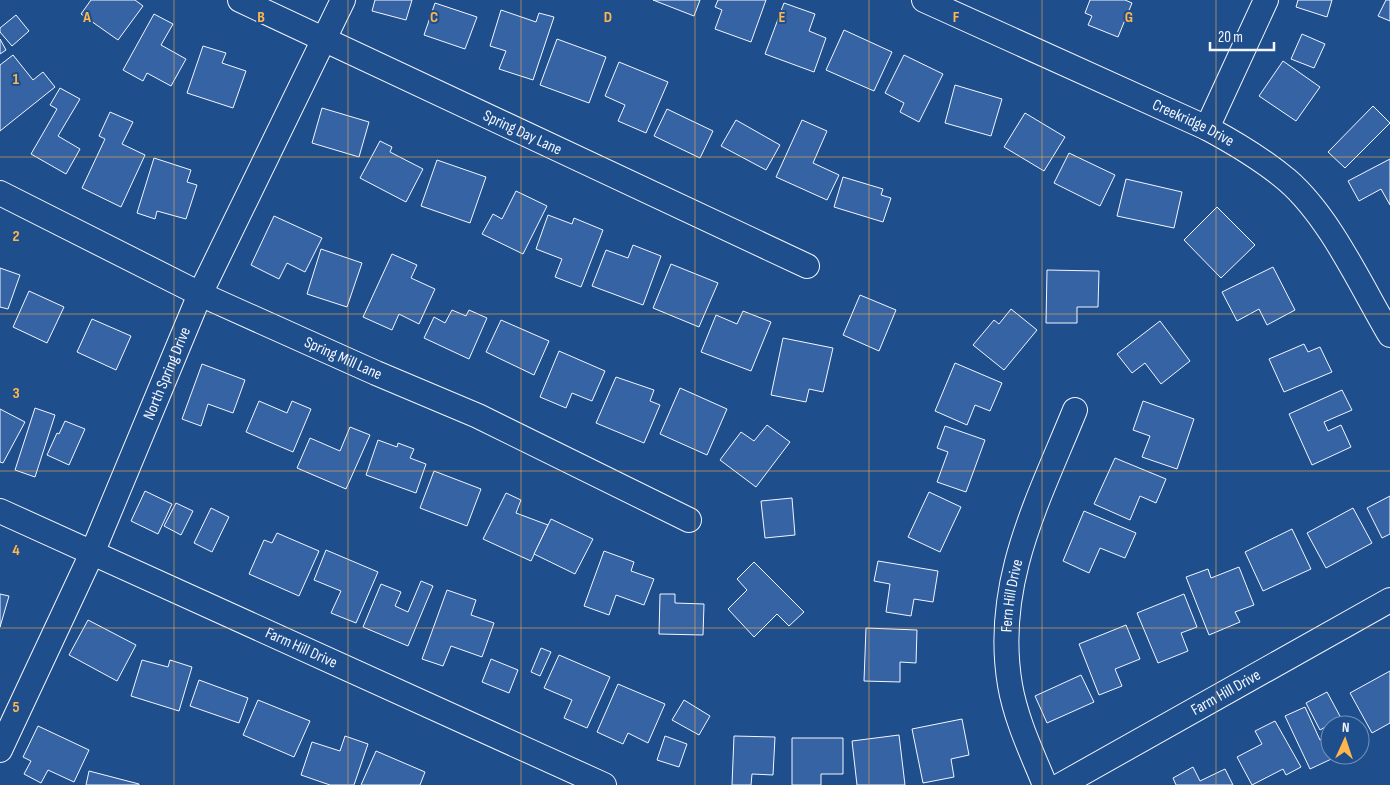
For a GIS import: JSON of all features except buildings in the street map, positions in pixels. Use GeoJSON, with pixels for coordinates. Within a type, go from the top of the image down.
{"type":"FeatureCollection","features":[{"type":"Feature","properties":{"kind":"street","name":"Spring Day Lane"},"geometry":{"type":"LineString","coordinates":[[240,0],[807,266]]}},
{"type":"Feature","properties":{"kind":"street","name":"North Spring Drive"},"geometry":{"type":"LineString","coordinates":[[0,750],[83,570],[94,551],[200,294],[343,0]]}},
{"type":"Feature","properties":{"kind":"street","name":"Creekridge Drive"},"geometry":{"type":"LineString","coordinates":[[924,0],[1207,128],[1245,149],[1294,188],[1324,222],[1390,335]]}},
{"type":"Feature","properties":{"kind":"street"},"geometry":{"type":"LineString","coordinates":[[1207,128],[1266,0]]}},
{"type":"Feature","properties":{"kind":"street","name":"Spring Mill Lane"},"geometry":{"type":"LineString","coordinates":[[0,193],[200,294],[376,373],[478,416],[688,520]]}},
{"type":"Feature","properties":{"kind":"street","name":"Fern Hill Drive"},"geometry":{"type":"LineString","coordinates":[[1045,785],[1021,727],[1010,686],[1005,643],[1007,602],[1018,556],[1075,410]]}},
{"type":"Feature","properties":{"kind":"street","name":"Farm Hill Drive"},"geometry":{"type":"LineString","coordinates":[[0,511],[94,551],[604,785]]}},
{"type":"Feature","properties":{"kind":"street","name":"Farm Hill Drive"},"geometry":{"type":"LineString","coordinates":[[1061,785],[1390,600]]}}]}
